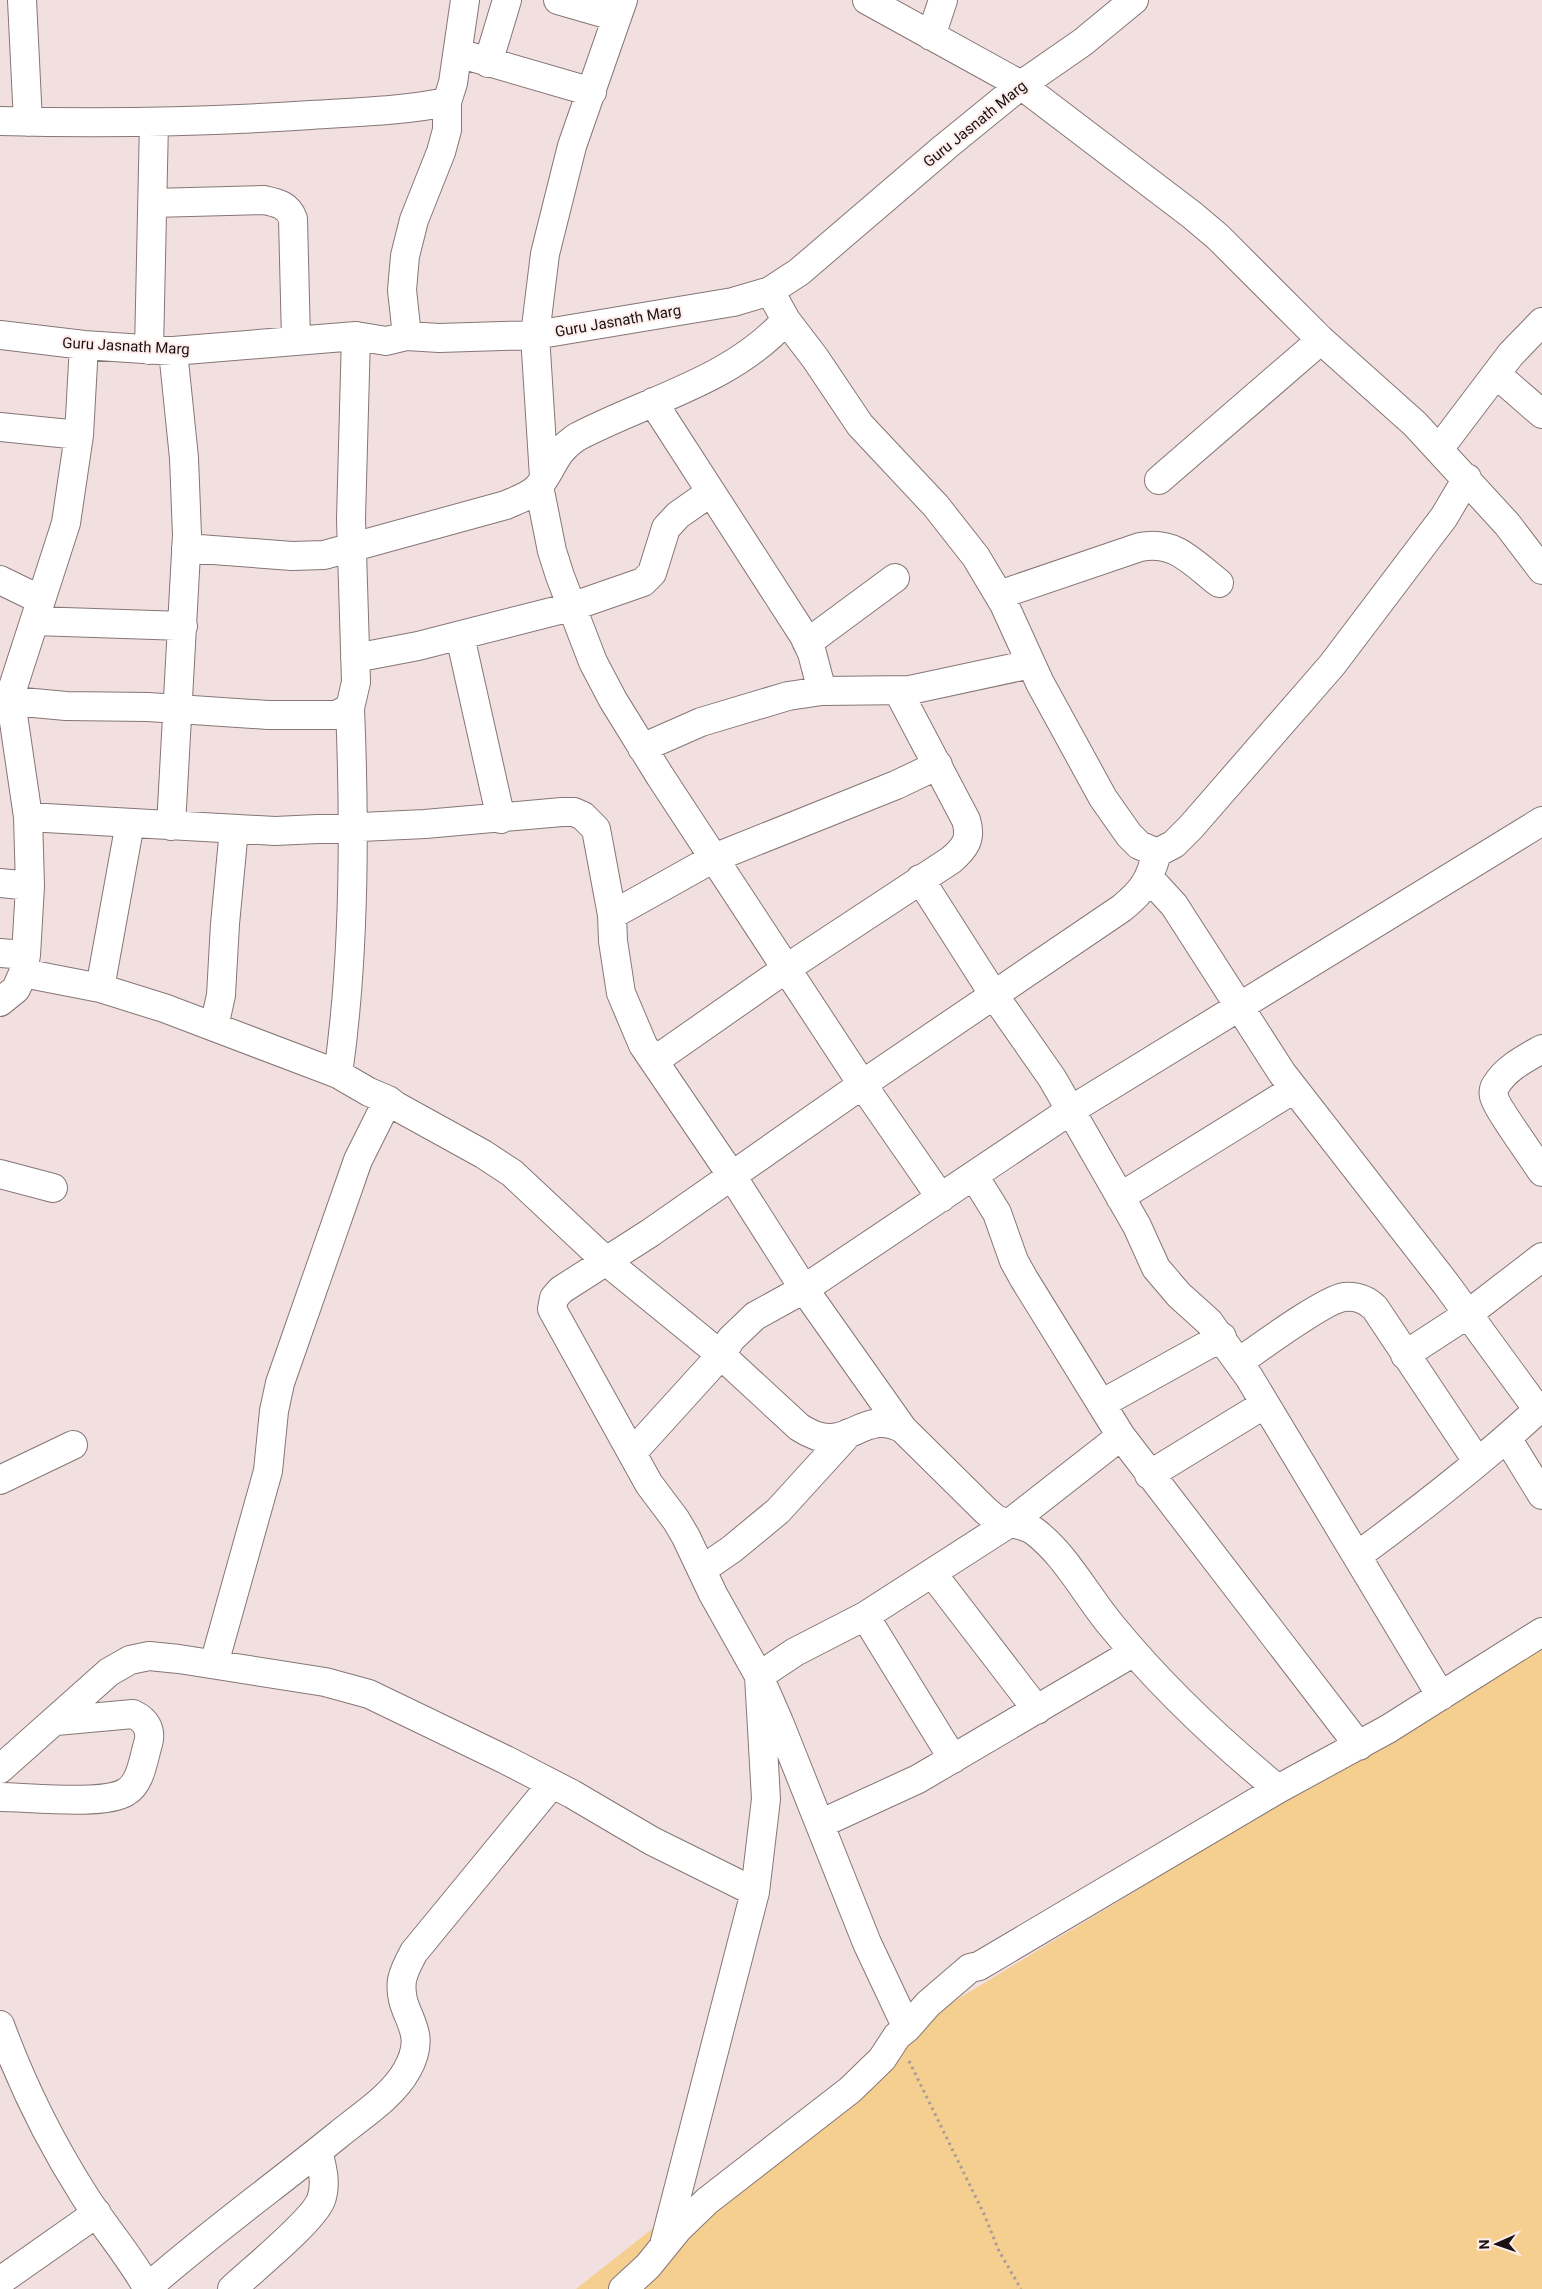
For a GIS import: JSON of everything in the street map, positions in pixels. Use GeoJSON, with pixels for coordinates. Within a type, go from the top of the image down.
{"type":"FeatureCollection","features":[{"type":"Feature","properties":{"kind":"street"},"geometry":{"type":"LineString","coordinates":[[22,0],[28,122]]}},
{"type":"Feature","properties":{"kind":"street"},"geometry":{"type":"LineString","coordinates":[[407,336],[402,290],[405,256],[414,220],[442,152],[447,130],[447,102],[458,53],[465,0]]}},
{"type":"Feature","properties":{"kind":"street"},"geometry":{"type":"LineString","coordinates":[[488,63],[508,0]]}},
{"type":"Feature","properties":{"kind":"street"},"geometry":{"type":"LineString","coordinates":[[558,0],[620,9],[572,146],[551,224],[535,335],[541,482],[552,551],[571,607],[604,684],[642,748],[862,1084],[941,1198]]}},
{"type":"Feature","properties":{"kind":"street"},"geometry":{"type":"LineString","coordinates":[[867,0],[1021,85],[1198,220],[1321,340],[1415,424],[1467,478],[1507,524],[1542,570]]}},
{"type":"Feature","properties":{"kind":"street"},"geometry":{"type":"LineString","coordinates":[[931,36],[943,0]]}},
{"type":"Feature","properties":{"kind":"street","name":"Guru Jasnath Marg"},"geometry":{"type":"LineString","coordinates":[[0,335],[84,345],[162,350],[356,336],[386,341],[407,336],[439,338],[535,335],[733,302],[770,291],[799,272],[944,147],[1021,85],[1083,42],[1134,0]]}},
{"type":"Feature","properties":{"kind":"street"},"geometry":{"type":"LineString","coordinates":[[458,53],[592,92]]}},
{"type":"Feature","properties":{"kind":"street"},"geometry":{"type":"LineString","coordinates":[[0,121],[154,122],[242,120],[391,110],[447,102]]}},
{"type":"Feature","properties":{"kind":"street"},"geometry":{"type":"LineString","coordinates":[[154,122],[153,203],[162,350],[184,458],[186,548],[172,826]]}},
{"type":"Feature","properties":{"kind":"street"},"geometry":{"type":"LineString","coordinates":[[153,203],[264,200],[282,204],[290,211],[293,219],[296,340]]}},
{"type":"Feature","properties":{"kind":"street"},"geometry":{"type":"LineString","coordinates":[[770,291],[786,320],[816,358],[860,425],[936,506],[976,557],[999,595],[1032,664],[1108,805],[1129,835],[1140,844],[1157,853]]}},
{"type":"Feature","properties":{"kind":"street"},"geometry":{"type":"LineString","coordinates":[[186,548],[292,556],[324,555],[506,505],[525,497],[541,482],[563,447],[601,425],[723,370],[759,347],[786,320]]}},
{"type":"Feature","properties":{"kind":"street"},"geometry":{"type":"LineString","coordinates":[[1439,449],[1511,354],[1542,322]]}},
{"type":"Feature","properties":{"kind":"street"},"geometry":{"type":"LineString","coordinates":[[338,1074],[347,996],[352,828],[350,708],[356,682],[351,520],[356,336]]}},
{"type":"Feature","properties":{"kind":"street"},"geometry":{"type":"LineString","coordinates":[[1160,480],[1321,340]]}},
{"type":"Feature","properties":{"kind":"street"},"geometry":{"type":"LineString","coordinates":[[0,1002],[16,989],[16,961],[30,886],[28,817],[7,729],[9,689],[38,610],[66,522],[79,435],[84,345]]}},
{"type":"Feature","properties":{"kind":"street"},"geometry":{"type":"LineString","coordinates":[[1496,374],[1542,414]]}},
{"type":"Feature","properties":{"kind":"street"},"geometry":{"type":"LineString","coordinates":[[654,402],[783,602],[807,643],[822,691]]}},
{"type":"Feature","properties":{"kind":"street"},"geometry":{"type":"LineString","coordinates":[[0,427],[79,435]]}},
{"type":"Feature","properties":{"kind":"street"},"geometry":{"type":"LineString","coordinates":[[902,2032],[759,1676],[713,1594],[703,1570],[676,1520],[649,1484],[552,1309],[554,1298],[561,1290],[606,1262],[862,1084],[1122,908],[1140,892],[1150,879],[1157,853],[1174,844],[1191,827],[1332,664],[1444,517],[1467,478]]}},
{"type":"Feature","properties":{"kind":"street"},"geometry":{"type":"LineString","coordinates":[[355,658],[460,636],[571,607],[643,582],[652,572],[666,528],[678,515],[711,492]]}},
{"type":"Feature","properties":{"kind":"street"},"geometry":{"type":"LineString","coordinates":[[999,595],[1140,547],[1155,544],[1175,550],[1219,583]]}},
{"type":"Feature","properties":{"kind":"street"},"geometry":{"type":"LineString","coordinates":[[807,643],[895,578]]}},
{"type":"Feature","properties":{"kind":"street"},"geometry":{"type":"LineString","coordinates":[[0,580],[38,610],[183,626]]}},
{"type":"Feature","properties":{"kind":"street"},"geometry":{"type":"LineString","coordinates":[[460,636],[500,819]]}},
{"type":"Feature","properties":{"kind":"street"},"geometry":{"type":"LineString","coordinates":[[642,748],[701,722],[754,704],[822,691],[898,691],[941,685],[1032,664]]}},
{"type":"Feature","properties":{"kind":"street"},"geometry":{"type":"LineString","coordinates":[[9,689],[66,706],[297,715],[336,715],[350,708]]}},
{"type":"Feature","properties":{"kind":"street"},"geometry":{"type":"LineString","coordinates":[[654,1061],[787,968],[959,853],[968,842],[970,831],[966,820],[898,691]]}},
{"type":"Feature","properties":{"kind":"street"},"geometry":{"type":"LineString","coordinates":[[612,914],[714,858],[902,782],[938,765]]}},
{"type":"Feature","properties":{"kind":"street"},"geometry":{"type":"LineString","coordinates":[[28,817],[275,831],[500,819],[562,812],[574,812],[583,816],[596,829],[612,914],[614,950],[622,993],[643,1045],[732,1176],[804,1289],[903,1429],[986,1511],[999,1520],[1011,1522],[1032,1530],[1050,1546],[1110,1625],[1134,1652],[1238,1756],[1278,1789]]}},
{"type":"Feature","properties":{"kind":"street"},"geometry":{"type":"LineString","coordinates":[[632,1453],[721,1355],[731,1340],[755,1316],[804,1289],[1071,1110],[1542,821]]}},
{"type":"Feature","properties":{"kind":"street"},"geometry":{"type":"LineString","coordinates":[[100,988],[130,823]]}},
{"type":"Feature","properties":{"kind":"street"},"geometry":{"type":"LineString","coordinates":[[214,1027],[221,995],[225,924],[234,829]]}},
{"type":"Feature","properties":{"kind":"street"},"geometry":{"type":"LineString","coordinates":[[1150,879],[1174,905],[1294,1089],[1540,1408],[1507,1438],[1413,1514],[1357,1556]]}},
{"type":"Feature","properties":{"kind":"street"},"geometry":{"type":"LineString","coordinates":[[920,880],[994,995],[1052,1078],[1120,1197],[1156,1268],[1180,1295],[1210,1322],[1222,1337],[1265,1404],[1441,1696]]}},
{"type":"Feature","properties":{"kind":"street"},"geometry":{"type":"LineString","coordinates":[[0,883],[30,886]]}},
{"type":"Feature","properties":{"kind":"street"},"geometry":{"type":"LineString","coordinates":[[16,961],[164,1008],[338,1074],[369,1092],[388,1100],[403,1111],[483,1154],[512,1173],[606,1262],[721,1355],[781,1412],[812,1435],[823,1439],[836,1438],[881,1421],[892,1423],[903,1429]]}},
{"type":"Feature","properties":{"kind":"street"},"geometry":{"type":"LineString","coordinates":[[1542,1049],[1512,1068],[1502,1077],[1495,1086],[1494,1097],[1501,1111],[1542,1172]]}},
{"type":"Feature","properties":{"kind":"street"},"geometry":{"type":"LineString","coordinates":[[1120,1197],[1294,1089]]}},
{"type":"Feature","properties":{"kind":"street"},"geometry":{"type":"LineString","coordinates":[[214,1664],[266,1480],[272,1450],[276,1397],[280,1383],[358,1160],[388,1100]]}},
{"type":"Feature","properties":{"kind":"street"},"geometry":{"type":"LineString","coordinates":[[0,1174],[53,1188]]}},
{"type":"Feature","properties":{"kind":"street"},"geometry":{"type":"LineString","coordinates":[[974,1176],[997,1213],[1014,1261],[1024,1279],[1121,1436],[1149,1475],[1359,1746]]}},
{"type":"Feature","properties":{"kind":"street"},"geometry":{"type":"LineString","coordinates":[[1405,1355],[1468,1314],[1542,1257]]}},
{"type":"Feature","properties":{"kind":"street"},"geometry":{"type":"LineString","coordinates":[[1238,1362],[1324,1306],[1342,1297],[1357,1297],[1368,1301],[1375,1308],[1477,1461]]}},
{"type":"Feature","properties":{"kind":"street"},"geometry":{"type":"LineString","coordinates":[[1100,1404],[1222,1337]]}},
{"type":"Feature","properties":{"kind":"street"},"geometry":{"type":"LineString","coordinates":[[1149,1475],[1265,1404]]}},
{"type":"Feature","properties":{"kind":"street"},"geometry":{"type":"LineString","coordinates":[[703,1570],[738,1545],[778,1511],[849,1433]]}},
{"type":"Feature","properties":{"kind":"street"},"geometry":{"type":"LineString","coordinates":[[759,1676],[795,1652],[865,1616],[1011,1522],[1121,1436]]}},
{"type":"Feature","properties":{"kind":"street"},"geometry":{"type":"LineString","coordinates":[[1507,1438],[1542,1495]]}},
{"type":"Feature","properties":{"kind":"street"},"geometry":{"type":"LineString","coordinates":[[0,1480],[72,1445]]}},
{"type":"Feature","properties":{"kind":"street"},"geometry":{"type":"LineString","coordinates":[[932,1573],[1037,1710]]}},
{"type":"Feature","properties":{"kind":"street"},"geometry":{"type":"LineString","coordinates":[[865,1616],[953,1759]]}},
{"type":"Feature","properties":{"kind":"street"},"geometry":{"type":"LineString","coordinates":[[623,2289],[663,2250],[678,2229],[706,2200],[867,2075],[928,2004],[970,1968],[979,1966],[1278,1789],[1359,1746],[1542,1632]]}},
{"type":"Feature","properties":{"kind":"street"},"geometry":{"type":"LineString","coordinates":[[820,1824],[918,1779],[1134,1652]]}},
{"type":"Feature","properties":{"kind":"street"},"geometry":{"type":"LineString","coordinates":[[0,1769],[56,1721],[108,1672],[130,1660],[150,1656],[325,1682],[369,1694],[552,1784],[652,1841],[755,1892]]}},
{"type":"Feature","properties":{"kind":"street"},"geometry":{"type":"LineString","coordinates":[[663,2250],[755,1892],[766,1799],[759,1676]]}},
{"type":"Feature","properties":{"kind":"street"},"geometry":{"type":"LineString","coordinates":[[0,1797],[96,1799],[126,1792],[137,1780],[149,1740],[149,1729],[143,1719],[133,1714],[56,1721]]}},
{"type":"Feature","properties":{"kind":"street"},"geometry":{"type":"LineString","coordinates":[[0,2024],[34,2108],[70,2173],[147,2288],[385,2096],[406,2071],[416,2050],[417,2033],[404,1996],[402,1981],[406,1966],[414,1952],[552,1784]]}},
{"type":"Feature","properties":{"kind":"street"},"geometry":{"type":"LineString","coordinates":[[232,2289],[300,2226],[320,2201],[324,2171],[318,2150]]}},
{"type":"Feature","properties":{"kind":"street"},"geometry":{"type":"LineString","coordinates":[[0,2281],[97,2213]]}},
{"type":"Feature","properties":{"kind":"path"},"geometry":{"type":"LineString","coordinates":[[902,2032],[999,2251],[1021,2289]]}},
{"type":"Feature","properties":{"kind":"shaded area"},"geometry":{"type":"Polygon","coordinates":[[[1542,1644],[1542,2289],[576,2289],[897,2036],[1542,1644]]]}}]}
